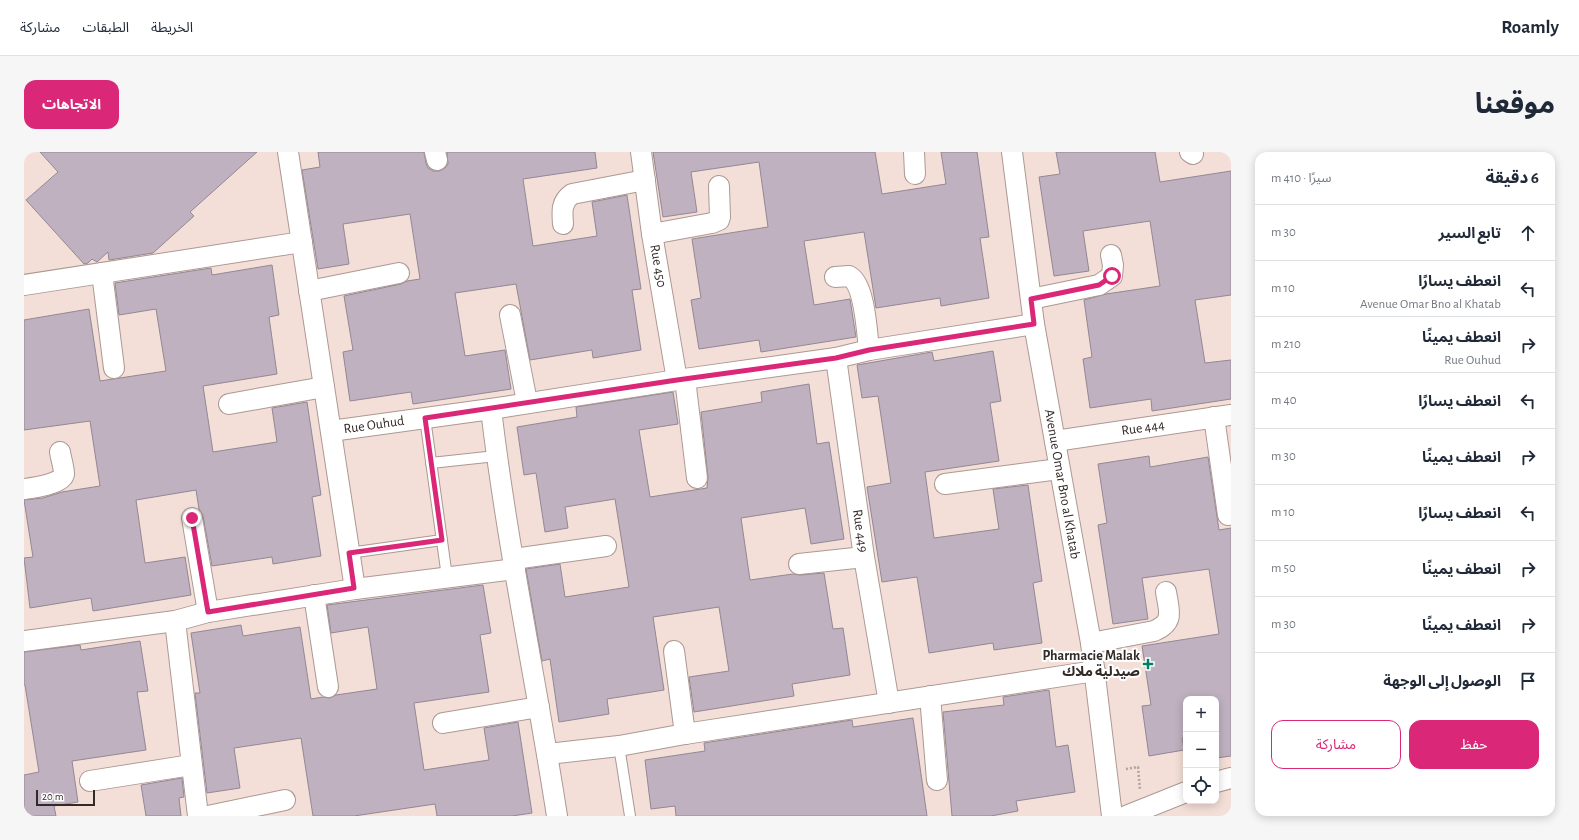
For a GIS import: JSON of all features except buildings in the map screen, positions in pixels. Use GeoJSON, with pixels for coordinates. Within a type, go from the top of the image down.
{"type":"FeatureCollection","features":[{"type":"Feature","properties":{"kind":"street"},"geometry":{"type":"LineString","coordinates":[[288,152],[354,588]]}},
{"type":"Feature","properties":{"kind":"street","name":"Rue 450"},"geometry":{"type":"LineString","coordinates":[[641,152],[652,234],[681,379],[697,478]]}},
{"type":"Feature","properties":{"kind":"street"},"geometry":{"type":"LineString","coordinates":[[914,152],[915,174]]}},
{"type":"Feature","properties":{"kind":"street","name":"Avenue Omar Bno al Khatab"},"geometry":{"type":"LineString","coordinates":[[1012,152],[1034,324],[1091,643],[1112,816]]}},
{"type":"Feature","properties":{"kind":"street"},"geometry":{"type":"LineString","coordinates":[[564,224],[562,209],[564,201],[572,194],[645,180]]}},
{"type":"Feature","properties":{"kind":"street"},"geometry":{"type":"LineString","coordinates":[[652,234],[712,223],[719,220],[718,186]]}},
{"type":"Feature","properties":{"kind":"street"},"geometry":{"type":"LineString","coordinates":[[24,285],[302,242]]}},
{"type":"Feature","properties":{"kind":"street"},"geometry":{"type":"LineString","coordinates":[[1031,299],[1099,285],[1112,276],[1113,265],[1111,255]]}},
{"type":"Feature","properties":{"kind":"street"},"geometry":{"type":"LineString","coordinates":[[102,273],[114,368]]}},
{"type":"Feature","properties":{"kind":"street"},"geometry":{"type":"LineString","coordinates":[[310,291],[400,273]]}},
{"type":"Feature","properties":{"kind":"street"},"geometry":{"type":"LineString","coordinates":[[835,277],[849,276],[857,284],[866,320],[869,350]]}},
{"type":"Feature","properties":{"kind":"street"},"geometry":{"type":"LineString","coordinates":[[510,315],[527,402]]}},
{"type":"Feature","properties":{"kind":"street","name":"Rue Ouhud"},"geometry":{"type":"LineString","coordinates":[[331,431],[491,409],[527,402],[681,379],[836,358],[869,350],[1034,324]]}},
{"type":"Feature","properties":{"kind":"street","name":"Rue 449"},"geometry":{"type":"LineString","coordinates":[[836,358],[864,557],[889,703]]}},
{"type":"Feature","properties":{"kind":"street"},"geometry":{"type":"LineString","coordinates":[[229,404],[324,387]]}},
{"type":"Feature","properties":{"kind":"street"},"geometry":{"type":"LineString","coordinates":[[491,409],[496,456],[548,754],[557,816]]}},
{"type":"Feature","properties":{"kind":"street"},"geometry":{"type":"LineString","coordinates":[[1223,416],[1228,515]]}},
{"type":"Feature","properties":{"kind":"street","name":"Rue 444"},"geometry":{"type":"LineString","coordinates":[[1055,441],[1223,416]]}},
{"type":"Feature","properties":{"kind":"street"},"geometry":{"type":"LineString","coordinates":[[24,489],[52,483],[61,479],[64,474],[60,452]]}},
{"type":"Feature","properties":{"kind":"street"},"geometry":{"type":"LineString","coordinates":[[945,484],[1059,469]]}},
{"type":"Feature","properties":{"kind":"street"},"geometry":{"type":"LineString","coordinates":[[192,518],[208,612]]}},
{"type":"Feature","properties":{"kind":"street"},"geometry":{"type":"LineString","coordinates":[[24,641],[176,620],[208,612],[354,588],[447,577],[606,546]]}},
{"type":"Feature","properties":{"kind":"street"},"geometry":{"type":"LineString","coordinates":[[799,564],[864,557]]}},
{"type":"Feature","properties":{"kind":"street"},"geometry":{"type":"LineString","coordinates":[[1091,643],[1154,631],[1161,628],[1168,620],[1170,614],[1166,592]]}},
{"type":"Feature","properties":{"kind":"street"},"geometry":{"type":"LineString","coordinates":[[314,595],[328,687]]}},
{"type":"Feature","properties":{"kind":"street"},"geometry":{"type":"LineString","coordinates":[[176,620],[191,765],[198,816]]}},
{"type":"Feature","properties":{"kind":"street"},"geometry":{"type":"LineString","coordinates":[[674,651],[685,734]]}},
{"type":"Feature","properties":{"kind":"street"},"geometry":{"type":"LineString","coordinates":[[548,754],[619,746],[685,734],[1095,671]]}},
{"type":"Feature","properties":{"kind":"street"},"geometry":{"type":"LineString","coordinates":[[930,696],[937,780]]}},
{"type":"Feature","properties":{"kind":"street"},"geometry":{"type":"LineString","coordinates":[[443,723],[539,707]]}},
{"type":"Feature","properties":{"kind":"street"},"geometry":{"type":"LineString","coordinates":[[90,781],[191,765]]}},
{"type":"Feature","properties":{"kind":"street"},"geometry":{"type":"LineString","coordinates":[[1219,781],[1231,778]]}},
{"type":"Feature","properties":{"kind":"street"},"geometry":{"type":"LineString","coordinates":[[1134,812],[1183,793]]}},
{"type":"Feature","properties":{"kind":"street"},"geometry":{"type":"LineString","coordinates":[[208,816],[285,800]]}},
{"type":"Feature","properties":{"kind":"lane"},"geometry":{"type":"LineString","coordinates":[[425,418],[447,577]]}},
{"type":"Feature","properties":{"kind":"lane"},"geometry":{"type":"LineString","coordinates":[[431,463],[496,456]]}},
{"type":"Feature","properties":{"kind":"lane"},"geometry":{"type":"LineString","coordinates":[[349,553],[442,540]]}},
{"type":"Feature","properties":{"kind":"lane"},"geometry":{"type":"LineString","coordinates":[[619,746],[630,816]]}},
{"type":"Feature","properties":{"kind":"path"},"geometry":{"type":"LineString","coordinates":[[1107,774],[1138,767],[1134,812]]}},
{"type":"Feature","properties":{"kind":"place","name":"Pharmacie Malak صيدلية ملاك"},"geometry":{"type":"Point","coordinates":[1148,664]}},
{"type":"Feature","properties":{"kind":"route"},"geometry":{"type":"LineString","coordinates":[[192,518],[208,612],[354,588],[349,553],[442,540],[425,418],[836,358],[869,350],[1034,324],[1031,299],[1099,285],[1112,276]]}}]}
